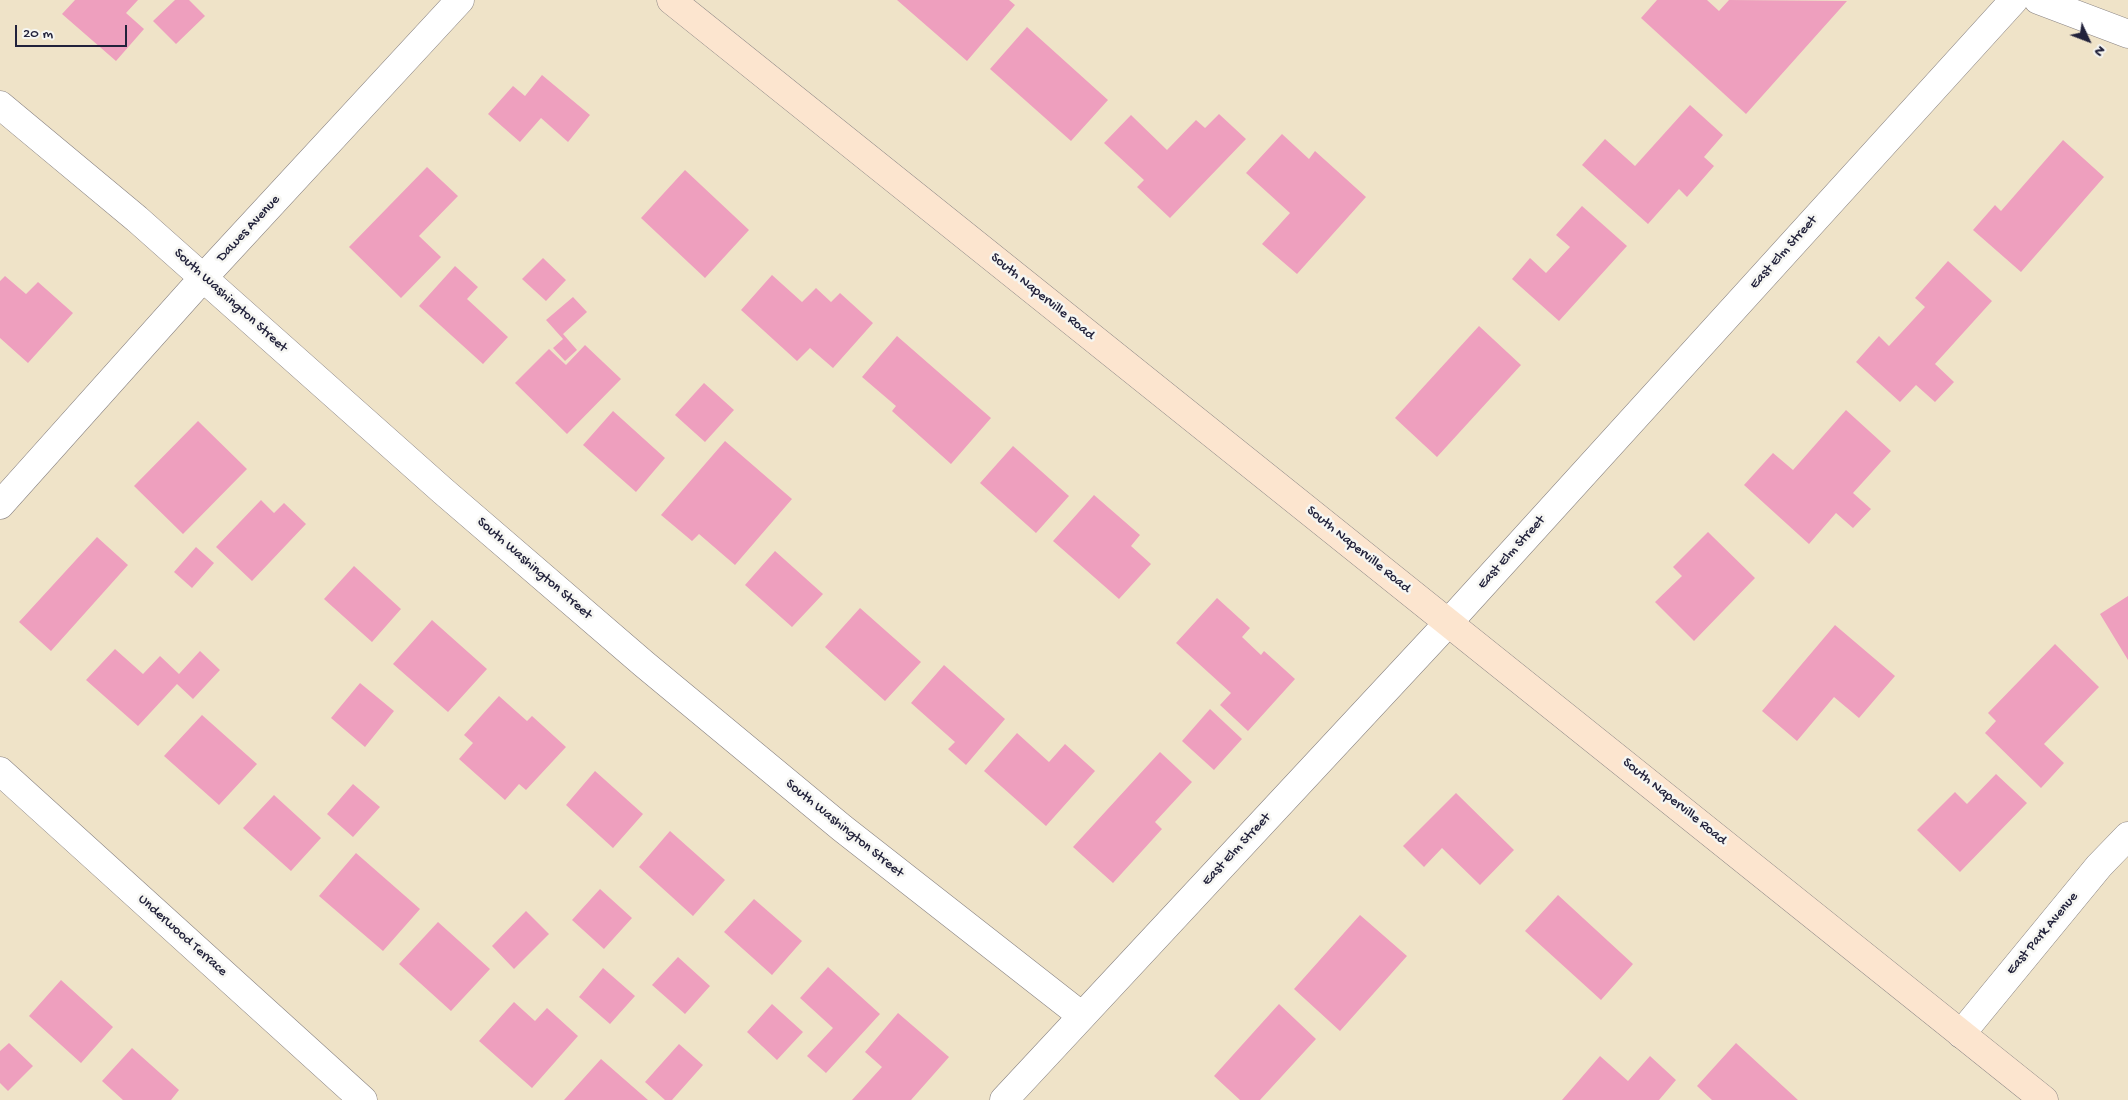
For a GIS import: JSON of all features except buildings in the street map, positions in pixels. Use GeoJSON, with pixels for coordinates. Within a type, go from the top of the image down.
{"type":"FeatureCollection","features":[{"type":"Feature","properties":{"kind":"main road","name":"South Naperville Road"},"geometry":{"type":"LineString","coordinates":[[671,0],[2044,1100]]}},
{"type":"Feature","properties":{"kind":"street","name":"Dawes Avenue"},"geometry":{"type":"LineString","coordinates":[[0,505],[203,278],[460,0]]}},
{"type":"Feature","properties":{"kind":"street","name":"East Elm Street"},"geometry":{"type":"LineString","coordinates":[[1004,1100],[1449,622],[2014,0]]}},
{"type":"Feature","properties":{"kind":"street"},"geometry":{"type":"LineString","coordinates":[[2038,0],[2128,34]]}},
{"type":"Feature","properties":{"kind":"street","name":"South Washington Street"},"geometry":{"type":"LineString","coordinates":[[0,104],[137,219],[443,491],[644,664],[842,828],[1082,1016]]}},
{"type":"Feature","properties":{"kind":"street","name":"Underwood Terrace"},"geometry":{"type":"LineString","coordinates":[[0,771],[363,1100]]}},
{"type":"Feature","properties":{"kind":"street","name":"East Park Avenue"},"geometry":{"type":"LineString","coordinates":[[1961,1034],[2099,866],[2128,836]]}}]}
